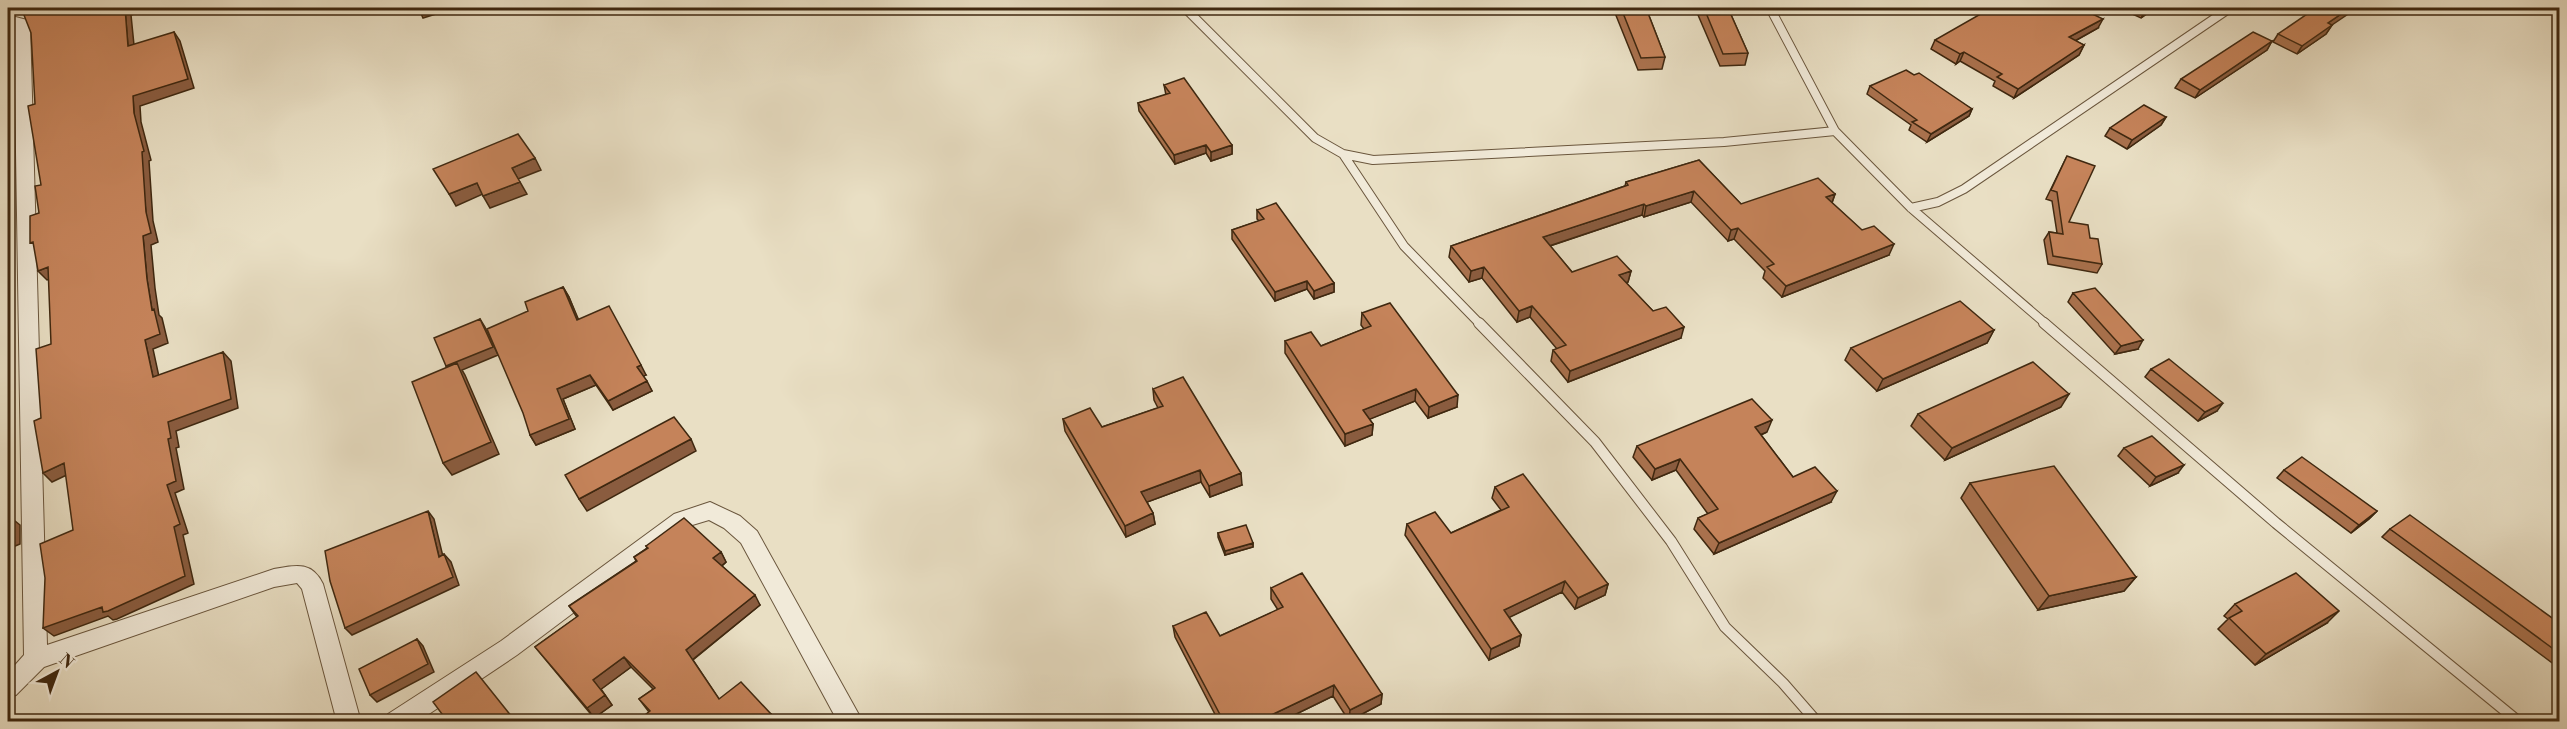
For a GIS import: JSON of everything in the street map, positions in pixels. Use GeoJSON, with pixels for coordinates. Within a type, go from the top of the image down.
{"type":"FeatureCollection","features":[{"type":"Feature","properties":{"kind":"street"},"geometry":{"type":"LineString","coordinates":[[8,20],[22,23],[36,659]]}},
{"type":"Feature","properties":{"kind":"street"},"geometry":{"type":"LineString","coordinates":[[396,722],[509,648],[682,520],[710,511],[732,522],[749,537],[851,722]]}},
{"type":"Feature","properties":{"kind":"street"},"geometry":{"type":"LineString","coordinates":[[8,688],[36,659],[274,578],[301,573],[312,584],[349,722]]}},
{"type":"Feature","properties":{"kind":"lane"},"geometry":{"type":"LineString","coordinates":[[1185,8],[1315,138],[1343,153],[1373,160],[1462,158],[1600,147],[1724,142],[1835,131]]}},
{"type":"Feature","properties":{"kind":"lane"},"geometry":{"type":"LineString","coordinates":[[1770,8],[1835,131],[1911,208],[2504,716],[2519,722]]}},
{"type":"Feature","properties":{"kind":"lane"},"geometry":{"type":"LineString","coordinates":[[1911,208],[1938,202],[1964,189],[2230,8]]}},
{"type":"Feature","properties":{"kind":"lane"},"geometry":{"type":"LineString","coordinates":[[1343,153],[1404,246],[1595,442],[1671,541],[1725,627],[1783,683],[1816,722]]}},
{"type":"Feature","properties":{"kind":"building"},"geometry":{"type":"Polygon","coordinates":[[[28,8],[125,8],[128,46],[174,32],[188,79],[133,96],[134,113],[144,151],[142,152],[146,212],[151,233],[143,236],[147,279],[152,310],[154,309],[160,334],[145,340],[153,377],[223,352],[231,399],[168,422],[171,438],[168,439],[176,481],[167,485],[180,524],[174,527],[185,576],[108,611],[103,612],[102,607],[43,628],[45,578],[40,544],[73,530],[64,463],[43,473],[34,421],[41,418],[36,349],[51,344],[48,267],[38,271],[33,242],[30,243],[30,216],[39,213],[35,186],[41,185],[28,106],[35,104],[31,33],[22,10],[28,8]]]}},
{"type":"Feature","properties":{"kind":"building"},"geometry":{"type":"Polygon","coordinates":[[[1621,8],[1646,8],[1665,57],[1641,58],[1621,8]]]}},
{"type":"Feature","properties":{"kind":"building"},"geometry":{"type":"Polygon","coordinates":[[[1704,8],[1728,8],[1748,53],[1723,54],[1704,8]]]}},
{"type":"Feature","properties":{"kind":"building"},"geometry":{"type":"Polygon","coordinates":[[[1991,8],[2017,10],[2021,8],[2080,8],[2103,19],[2069,37],[2084,45],[2018,89],[1997,77],[2002,74],[1964,52],[1960,54],[1935,40],[1991,8]]]}},
{"type":"Feature","properties":{"kind":"building"},"geometry":{"type":"Polygon","coordinates":[[[2316,8],[2350,8],[2328,23],[2332,25],[2302,46],[2278,34],[2316,8]]]}},
{"type":"Feature","properties":{"kind":"building"},"geometry":{"type":"Polygon","coordinates":[[[2253,32],[2272,41],[2200,90],[2181,79],[2253,32]]]}},
{"type":"Feature","properties":{"kind":"building"},"geometry":{"type":"Polygon","coordinates":[[[1906,70],[1914,75],[1919,73],[1972,109],[1931,134],[1912,122],[1917,120],[1870,86],[1906,70]]]}},
{"type":"Feature","properties":{"kind":"building"},"geometry":{"type":"Polygon","coordinates":[[[1184,78],[1232,145],[1211,152],[1206,145],[1174,155],[1138,103],[1170,93],[1164,85],[1184,78]]]}},
{"type":"Feature","properties":{"kind":"building"},"geometry":{"type":"Polygon","coordinates":[[[2144,105],[2166,117],[2132,140],[2110,128],[2144,105]]]}},
{"type":"Feature","properties":{"kind":"building"},"geometry":{"type":"Polygon","coordinates":[[[518,134],[535,158],[512,168],[520,182],[483,196],[477,183],[449,194],[433,169],[518,134]]]}},
{"type":"Feature","properties":{"kind":"building"},"geometry":{"type":"Polygon","coordinates":[[[2067,156],[2095,166],[2069,222],[2088,225],[2090,238],[2098,239],[2102,264],[2053,256],[2049,232],[2063,234],[2057,192],[2051,190],[2067,156]]]}},
{"type":"Feature","properties":{"kind":"building"},"geometry":{"type":"Polygon","coordinates":[[[1699,160],[1741,204],[1818,178],[1835,194],[1826,197],[1862,230],[1874,226],[1894,244],[1786,286],[1767,267],[1774,264],[1738,228],[1731,230],[1694,191],[1646,206],[1644,204],[1543,237],[1572,272],[1617,256],[1631,271],[1619,275],[1653,311],[1666,307],[1684,327],[1570,371],[1553,350],[1566,345],[1532,306],[1519,311],[1484,267],[1471,271],[1451,246],[1628,185],[1626,182],[1699,160]]]}},
{"type":"Feature","properties":{"kind":"building"},"geometry":{"type":"Polygon","coordinates":[[[1276,203],[1334,283],[1314,291],[1307,281],[1275,292],[1232,230],[1264,219],[1257,210],[1276,203]]]}},
{"type":"Feature","properties":{"kind":"building"},"geometry":{"type":"Polygon","coordinates":[[[563,287],[577,320],[609,306],[641,365],[637,367],[647,381],[608,401],[590,375],[557,389],[569,419],[530,435],[487,329],[528,311],[525,302],[563,287]]]}},
{"type":"Feature","properties":{"kind":"building"},"geometry":{"type":"Polygon","coordinates":[[[2095,288],[2143,340],[2121,346],[2073,293],[2095,288]]]}},
{"type":"Feature","properties":{"kind":"building"},"geometry":{"type":"Polygon","coordinates":[[[1960,301],[1994,330],[1883,379],[1851,348],[1960,301]]]}},
{"type":"Feature","properties":{"kind":"building"},"geometry":{"type":"Polygon","coordinates":[[[1390,303],[1458,395],[1429,407],[1416,389],[1363,410],[1373,424],[1345,434],[1285,341],[1311,332],[1321,346],[1371,326],[1362,313],[1390,303]]]}},
{"type":"Feature","properties":{"kind":"building"},"geometry":{"type":"Polygon","coordinates":[[[480,319],[493,347],[446,366],[434,338],[480,319]]]}},
{"type":"Feature","properties":{"kind":"building"},"geometry":{"type":"Polygon","coordinates":[[[2169,359],[2223,403],[2205,412],[2151,369],[2169,359]]]}},
{"type":"Feature","properties":{"kind":"building"},"geometry":{"type":"Polygon","coordinates":[[[2033,362],[2069,394],[1952,448],[1918,414],[2033,362]]]}},
{"type":"Feature","properties":{"kind":"building"},"geometry":{"type":"Polygon","coordinates":[[[457,363],[491,442],[443,463],[412,382],[457,363]]]}},
{"type":"Feature","properties":{"kind":"building"},"geometry":{"type":"Polygon","coordinates":[[[1183,377],[1241,473],[1209,486],[1200,470],[1141,492],[1153,513],[1125,526],[1063,419],[1090,408],[1102,427],[1163,406],[1153,389],[1183,377]]]}},
{"type":"Feature","properties":{"kind":"building"},"geometry":{"type":"Polygon","coordinates":[[[1752,399],[1772,420],[1755,427],[1793,477],[1815,467],[1837,491],[1719,543],[1698,518],[1718,509],[1680,459],[1655,469],[1637,446],[1752,399]]]}},
{"type":"Feature","properties":{"kind":"building"},"geometry":{"type":"Polygon","coordinates":[[[674,417],[691,439],[579,499],[565,475],[674,417]]]}},
{"type":"Feature","properties":{"kind":"building"},"geometry":{"type":"Polygon","coordinates":[[[2152,436],[2184,465],[2156,477],[2124,448],[2152,436]]]}},
{"type":"Feature","properties":{"kind":"building"},"geometry":{"type":"Polygon","coordinates":[[[2302,457],[2377,511],[2359,525],[2284,470],[2302,457]]]}},
{"type":"Feature","properties":{"kind":"building"},"geometry":{"type":"Polygon","coordinates":[[[2054,466],[2136,577],[2049,596],[1970,483],[2054,466]]]}},
{"type":"Feature","properties":{"kind":"building"},"geometry":{"type":"Polygon","coordinates":[[[1523,474],[1608,584],[1578,598],[1565,581],[1504,610],[1521,635],[1491,649],[1407,524],[1435,512],[1451,533],[1509,507],[1495,487],[1523,474]]]}},
{"type":"Feature","properties":{"kind":"building"},"geometry":{"type":"Polygon","coordinates":[[[428,511],[439,557],[444,554],[453,577],[345,628],[330,581],[325,551],[428,511]]]}},
{"type":"Feature","properties":{"kind":"building"},"geometry":{"type":"Polygon","coordinates":[[[2410,515],[2559,623],[2559,653],[2390,529],[2410,515]]]}},
{"type":"Feature","properties":{"kind":"building"},"geometry":{"type":"Polygon","coordinates":[[[684,518],[721,552],[713,558],[755,595],[686,650],[719,699],[741,682],[771,714],[761,722],[636,722],[650,711],[639,699],[655,688],[624,657],[593,680],[605,695],[587,708],[535,647],[578,616],[569,606],[637,561],[634,557],[648,548],[646,546],[684,518]]]}},
{"type":"Feature","properties":{"kind":"building"},"geometry":{"type":"Polygon","coordinates":[[[1246,525],[1253,543],[1225,551],[1218,533],[1246,525]]]}},
{"type":"Feature","properties":{"kind":"building"},"geometry":{"type":"Polygon","coordinates":[[[1302,573],[1382,694],[1350,710],[1334,685],[1265,718],[1267,722],[1224,722],[1173,626],[1206,612],[1220,636],[1283,607],[1271,588],[1302,573]]]}},
{"type":"Feature","properties":{"kind":"building"},"geometry":{"type":"Polygon","coordinates":[[[2296,573],[2339,611],[2266,654],[2229,618],[2242,611],[2235,604],[2296,573]]]}},
{"type":"Feature","properties":{"kind":"building"},"geometry":{"type":"Polygon","coordinates":[[[417,639],[428,664],[370,695],[359,669],[417,639]]]}},
{"type":"Feature","properties":{"kind":"building"},"geometry":{"type":"Polygon","coordinates":[[[476,672],[516,722],[448,722],[433,702],[476,672]]]}}]}
